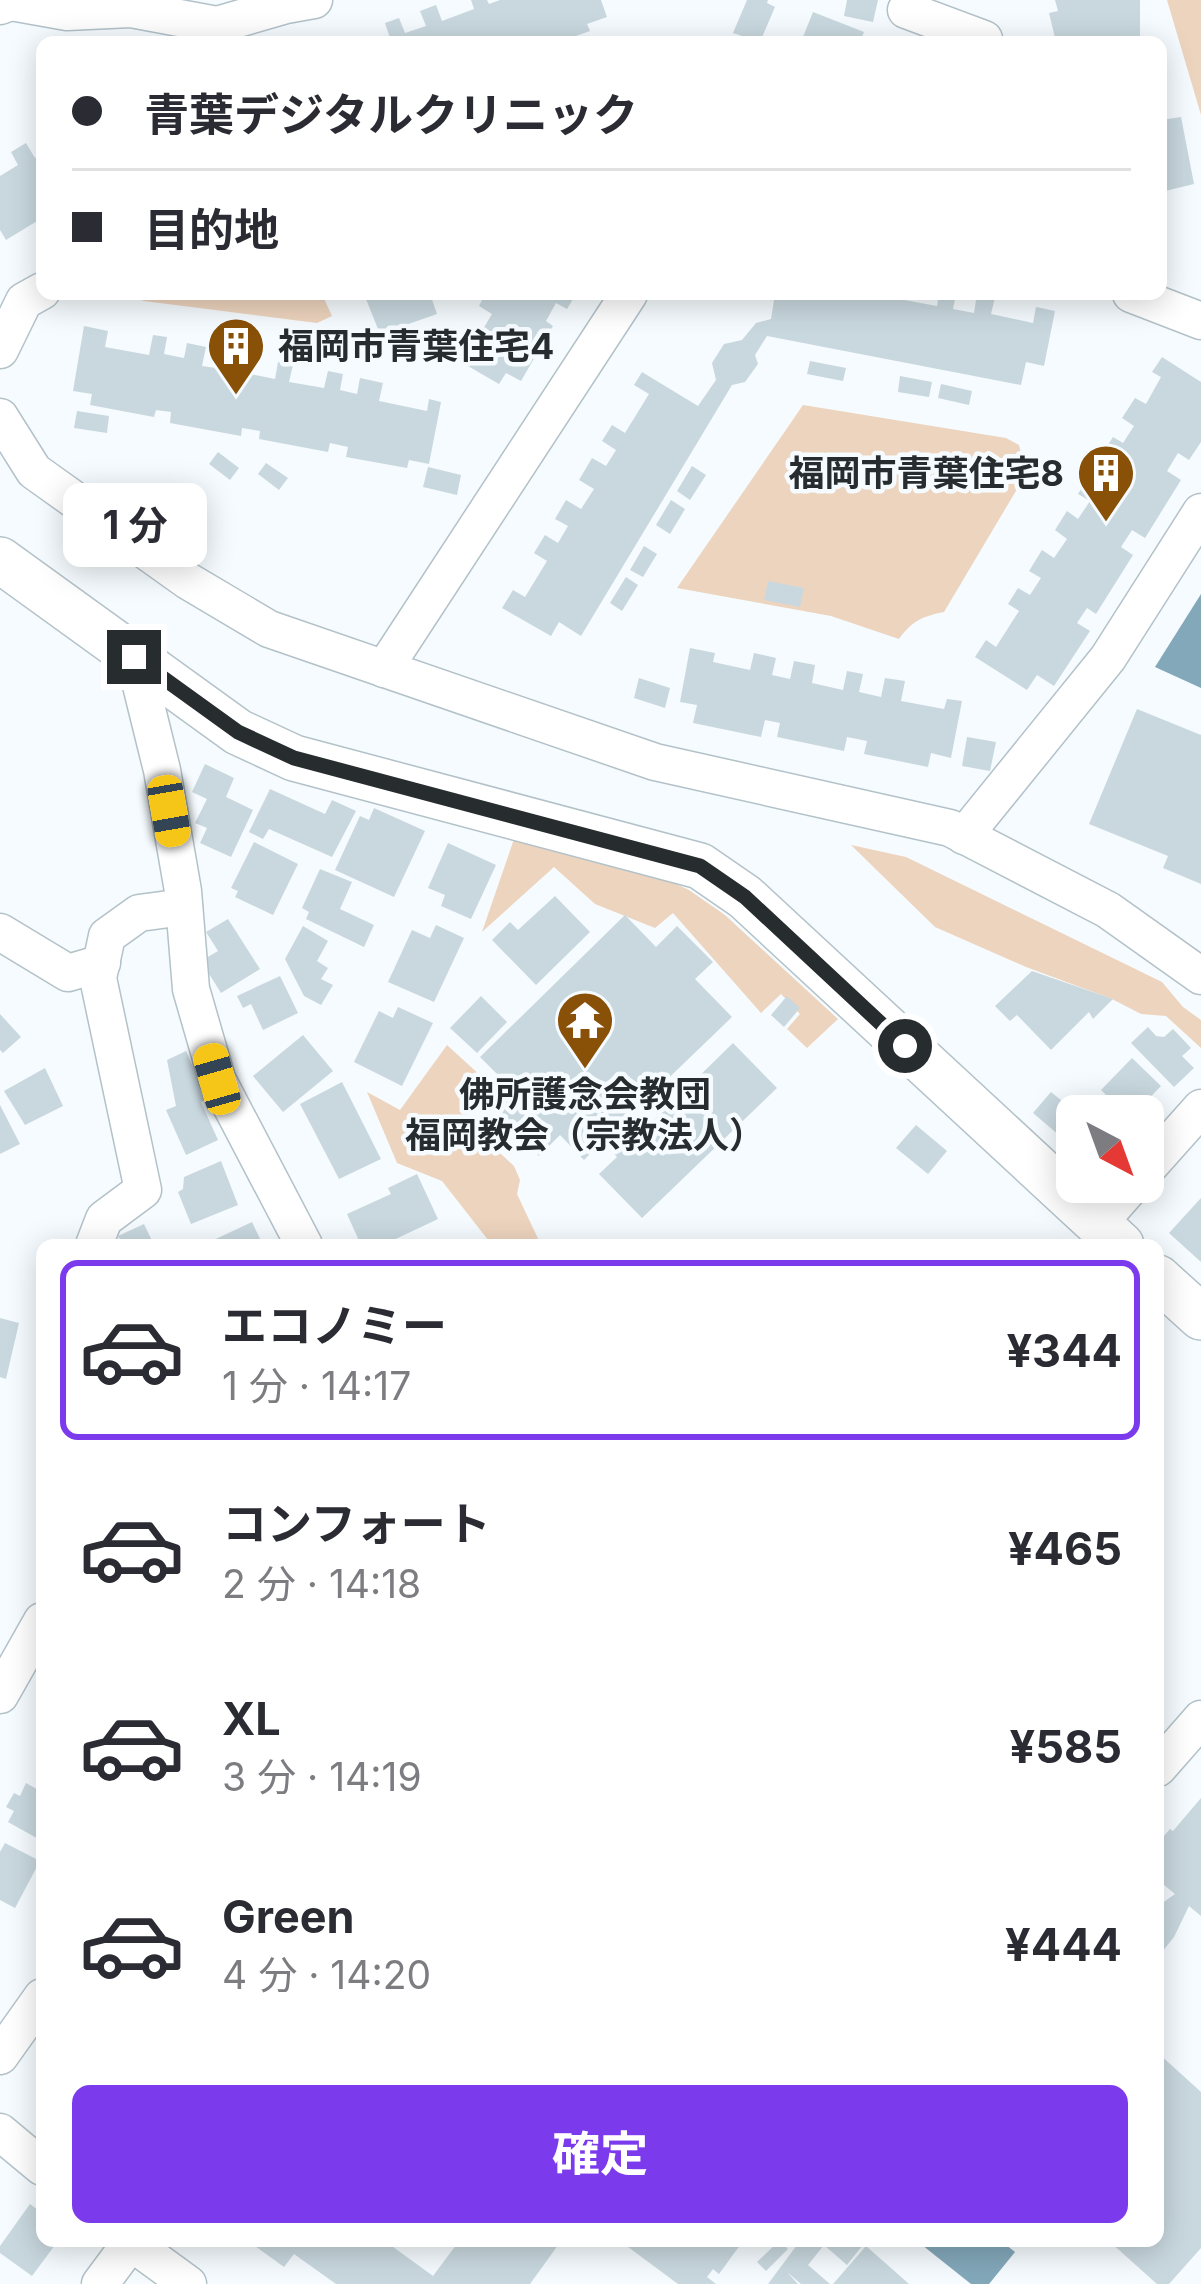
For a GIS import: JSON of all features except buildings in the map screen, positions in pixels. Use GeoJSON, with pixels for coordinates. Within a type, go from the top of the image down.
{"type":"FeatureCollection","features":[{"type":"Feature","properties":{"kind":"street"},"geometry":{"type":"LineString","coordinates":[[0,6],[11,2],[67,12],[131,9],[217,25],[314,0]]}},
{"type":"Feature","properties":{"kind":"street"},"geometry":{"type":"LineString","coordinates":[[975,0],[983,36]]}},
{"type":"Feature","properties":{"kind":"street"},"geometry":{"type":"LineString","coordinates":[[906,10],[974,36]]}},
{"type":"Feature","properties":{"kind":"street"},"geometry":{"type":"LineString","coordinates":[[0,350],[24,302],[36,295]]}},
{"type":"Feature","properties":{"kind":"street"},"geometry":{"type":"LineString","coordinates":[[384,669],[625,300]]}},
{"type":"Feature","properties":{"kind":"street"},"geometry":{"type":"LineString","coordinates":[[1147,300],[1201,321]]}},
{"type":"Feature","properties":{"kind":"street"},"geometry":{"type":"LineString","coordinates":[[0,417],[34,471],[188,581],[269,629],[655,762],[950,828],[1108,910],[1201,976]]}},
{"type":"Feature","properties":{"kind":"street"},"geometry":{"type":"LineString","coordinates":[[964,836],[1108,658],[1201,512]]}},
{"type":"Feature","properties":{"kind":"street"},"geometry":{"type":"LineString","coordinates":[[0,560],[238,732],[294,758],[700,866],[745,897],[1109,1234],[1124,1203]]}},
{"type":"Feature","properties":{"kind":"street"},"geometry":{"type":"LineString","coordinates":[[134,657],[162,770],[184,907],[191,989],[217,1079],[301,1239]]}},
{"type":"Feature","properties":{"kind":"street"},"geometry":{"type":"LineString","coordinates":[[96,1239],[104,1219],[143,1190],[98,978],[107,936],[139,914],[184,907]]}},
{"type":"Feature","properties":{"kind":"street"},"geometry":{"type":"LineString","coordinates":[[0,932],[68,973],[101,963]]}},
{"type":"Feature","properties":{"kind":"street"},"geometry":{"type":"LineString","coordinates":[[1164,1149],[1201,1108]]}},
{"type":"Feature","properties":{"kind":"street"},"geometry":{"type":"LineString","coordinates":[[1164,1284],[1201,1317]]}},
{"type":"Feature","properties":{"kind":"street"},"geometry":{"type":"LineString","coordinates":[[0,1695],[36,1632]]}},
{"type":"Feature","properties":{"kind":"street"},"geometry":{"type":"LineString","coordinates":[[1164,1761],[1201,1719]]}},
{"type":"Feature","properties":{"kind":"street"},"geometry":{"type":"LineString","coordinates":[[0,2056],[36,2005]]}},
{"type":"Feature","properties":{"kind":"street"},"geometry":{"type":"LineString","coordinates":[[0,2132],[36,2163]]}},
{"type":"Feature","properties":{"kind":"street"},"geometry":{"type":"LineString","coordinates":[[100,2284],[127,2247]]}},
{"type":"Feature","properties":{"kind":"street"},"geometry":{"type":"LineString","coordinates":[[138,2247],[188,2284]]}},
{"type":"Feature","properties":{"kind":"shaded area"},"geometry":{"type":"Polygon","coordinates":[[[1167,0],[1201,0],[1201,115],[1167,0]]]}},
{"type":"Feature","properties":{"kind":"shaded area"},"geometry":{"type":"Polygon","coordinates":[[[325,300],[332,316],[317,323],[144,301],[325,300]]]}},
{"type":"Feature","properties":{"kind":"shaded area"},"geometry":{"type":"Polygon","coordinates":[[[803,405],[1006,438],[1019,445],[1026,474],[944,612],[918,620],[899,639],[831,616],[677,588],[803,405]]]}},
{"type":"Feature","properties":{"kind":"shaded area"},"geometry":{"type":"Polygon","coordinates":[[[514,839],[663,878],[689,890],[725,915],[838,1019],[807,1048],[787,1029],[800,1014],[781,994],[761,1013],[673,913],[655,928],[595,904],[554,867],[482,932],[514,839]]]}},
{"type":"Feature","properties":{"kind":"shaded area"},"geometry":{"type":"Polygon","coordinates":[[[851,845],[906,857],[1162,982],[1201,1020],[1201,1048],[1166,1016],[1141,1014],[935,927],[851,845]]]}},
{"type":"Feature","properties":{"kind":"shaded area"},"geometry":{"type":"Polygon","coordinates":[[[447,1045],[494,1088],[463,1119],[514,1166],[520,1180],[517,1194],[538,1239],[487,1239],[442,1181],[397,1163],[367,1092],[400,1110],[447,1045]]]}},
{"type":"Feature","properties":{"kind":"water"},"geometry":{"type":"Polygon","coordinates":[[[1201,594],[1201,688],[1155,667],[1201,594]]]}},
{"type":"Feature","properties":{"kind":"water"},"geometry":{"type":"Polygon","coordinates":[[[925,2247],[1009,2247],[1015,2252],[989,2284],[971,2284],[925,2247]]]}},
{"type":"Feature","properties":{"kind":"place","name":"福岡市青葉住宅4"},"geometry":{"type":"Point","coordinates":[236,397]}},
{"type":"Feature","properties":{"kind":"place","name":"福岡市青葉住宅8"},"geometry":{"type":"Point","coordinates":[1106,524]}},
{"type":"Feature","properties":{"kind":"place","name":"佛所護念会教団 福岡教会（宗教法人）"},"geometry":{"type":"Point","coordinates":[585,1071]}},
{"type":"Feature","properties":{"kind":"route"},"geometry":{"type":"LineString","coordinates":[[134,657],[238,732],[294,758],[700,866],[745,897],[905,1046]]}}]}
